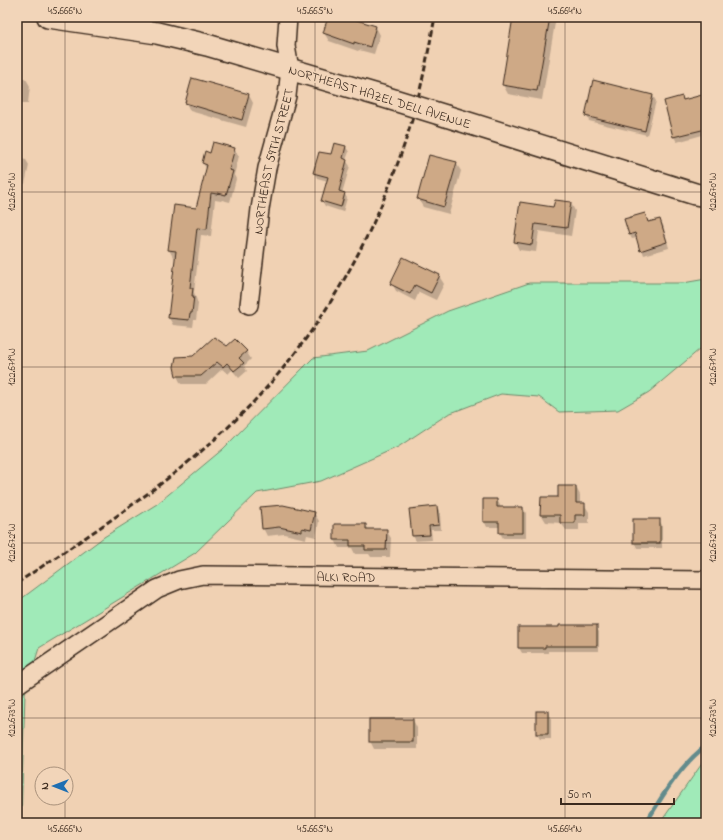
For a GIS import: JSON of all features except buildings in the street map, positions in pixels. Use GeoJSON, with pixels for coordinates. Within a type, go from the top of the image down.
{"type":"FeatureCollection","features":[{"type":"Feature","properties":{"kind":"street","name":"NORTHEAST HAZEL DELL AVENUE"},"geometry":{"type":"LineString","coordinates":[[48,17],[157,33],[207,45],[381,96],[694,194],[706,196]]}},
{"type":"Feature","properties":{"kind":"street","name":"NORTHEAST 59TH STREET"},"geometry":{"type":"LineString","coordinates":[[249,305],[260,209],[267,168],[287,96],[290,69],[286,46],[288,17]]}},
{"type":"Feature","properties":{"kind":"street","name":"ALKI ROAD"},"geometry":{"type":"LineString","coordinates":[[17,685],[156,589],[179,580],[203,575],[706,580]]}},
{"type":"Feature","properties":{"kind":"green space"},"geometry":{"type":"Polygon","coordinates":[[[706,279],[706,344],[649,392],[618,410],[559,412],[539,397],[501,394],[448,414],[398,447],[321,481],[257,493],[195,553],[39,648],[25,693],[21,823],[17,823],[17,602],[104,537],[157,504],[223,449],[313,358],[368,351],[448,311],[529,283],[683,283],[706,279]]]}},
{"type":"Feature","properties":{"kind":"green space"},"geometry":{"type":"Polygon","coordinates":[[[706,758],[706,823],[660,823],[706,758]]]}},
{"type":"Feature","properties":{"kind":"waterway"},"geometry":{"type":"LineString","coordinates":[[646,823],[680,771],[706,746]]}},
{"type":"Feature","properties":{"kind":"railway"},"geometry":{"type":"LineString","coordinates":[[17,583],[124,511],[175,473],[224,431],[258,397],[289,361],[317,323],[342,284],[384,199],[401,155],[415,110],[435,17]]}}]}
